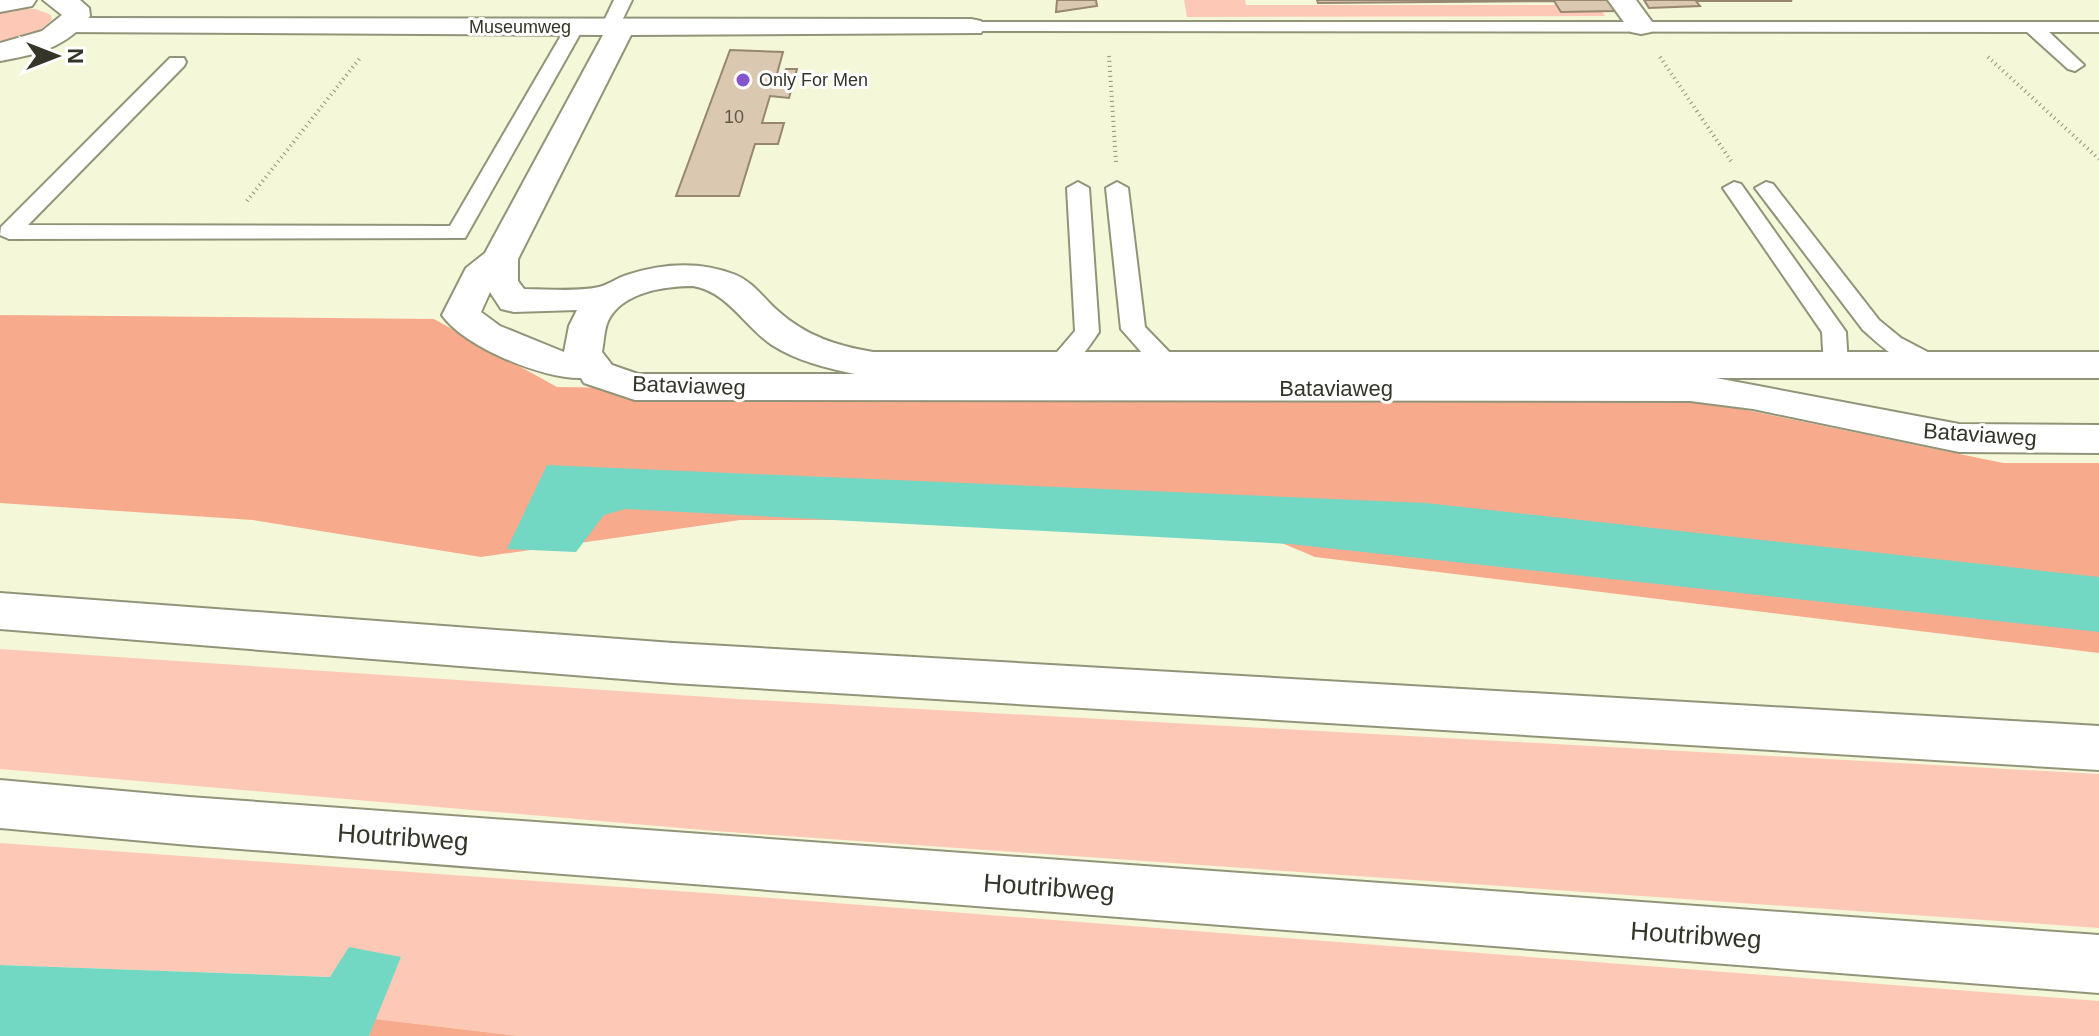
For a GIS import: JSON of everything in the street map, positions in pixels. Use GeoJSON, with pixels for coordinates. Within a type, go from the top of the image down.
{"type":"FeatureCollection","features":[{"type":"Feature","properties":{"kind":"street"},"geometry":{"type":"LineString","coordinates":[[0,4],[22,0]]}},
{"type":"Feature","properties":{"kind":"street"},"geometry":{"type":"LineString","coordinates":[[0,52],[39,42],[69,26],[76,16],[75,8],[57,0]]}},
{"type":"Feature","properties":{"kind":"street"},"geometry":{"type":"LineString","coordinates":[[1622,0],[1641,26]]}},
{"type":"Feature","properties":{"kind":"street"},"geometry":{"type":"LineString","coordinates":[[608,298],[592,314],[586,336],[583,353],[590,365],[561,366],[487,334],[461,315],[479,276],[500,259],[620,20]]}},
{"type":"Feature","properties":{"kind":"street","name":"Museumweg"},"geometry":{"type":"LineString","coordinates":[[69,26],[575,27],[620,20],[971,27]]}},
{"type":"Feature","properties":{"kind":"street"},"geometry":{"type":"LineString","coordinates":[[500,259],[500,281],[514,301],[608,298]]}},
{"type":"Feature","properties":{"kind":"street","name":"Bataviaweg"},"geometry":{"type":"LineString","coordinates":[[608,298],[650,280],[695,276],[723,283],[734,289],[789,339],[824,356],[873,365],[2099,365]]}},
{"type":"Feature","properties":{"kind":"street","name":"Bataviaweg"},"geometry":{"type":"LineString","coordinates":[[590,365],[598,374],[635,387],[1690,388],[1777,398],[1942,436],[2099,439]]}},
{"type":"Feature","properties":{"kind":"street"},"geometry":{"type":"LineString","coordinates":[[0,611],[673,663],[2099,748]]}},
{"type":"Feature","properties":{"kind":"street","name":"Houtribweg"},"geometry":{"type":"LineString","coordinates":[[0,804],[2099,964]]}},
{"type":"Feature","properties":{"kind":"lane"},"geometry":{"type":"LineString","coordinates":[[620,20],[642,0]]}},
{"type":"Feature","properties":{"kind":"lane"},"geometry":{"type":"LineString","coordinates":[[177,62],[9,232],[457,233],[575,27]]}},
{"type":"Feature","properties":{"kind":"lane"},"geometry":{"type":"LineString","coordinates":[[971,27],[2099,27]]}},
{"type":"Feature","properties":{"kind":"lane"},"geometry":{"type":"LineString","coordinates":[[2033,28],[2075,65]]}},
{"type":"Feature","properties":{"kind":"lane"},"geometry":{"type":"LineString","coordinates":[[1734,177],[1834,332],[1836,367]]}},
{"type":"Feature","properties":{"kind":"lane"},"geometry":{"type":"LineString","coordinates":[[1058,365],[1087,332],[1078,188]]}},
{"type":"Feature","properties":{"kind":"lane"},"geometry":{"type":"LineString","coordinates":[[1117,188],[1133,329],[1168,366]]}},
{"type":"Feature","properties":{"kind":"lane"},"geometry":{"type":"LineString","coordinates":[[1766,188],[1871,325],[1892,343],[1932,365]]}},
{"type":"Feature","properties":{"kind":"path"},"geometry":{"type":"LineString","coordinates":[[222,232],[385,26]]}},
{"type":"Feature","properties":{"kind":"path"},"geometry":{"type":"LineString","coordinates":[[1641,26],[1734,177]]}},
{"type":"Feature","properties":{"kind":"path"},"geometry":{"type":"LineString","coordinates":[[1954,26],[2099,159]]}},
{"type":"Feature","properties":{"kind":"path"},"geometry":{"type":"LineString","coordinates":[[1107,27],[1117,188]]}},
{"type":"Feature","properties":{"kind":"shaded area"},"geometry":{"type":"Polygon","coordinates":[[[1184,0],[1245,0],[1246,5],[1598,5],[1605,16],[1187,17],[1184,0]]]}},
{"type":"Feature","properties":{"kind":"shaded area"},"geometry":{"type":"Polygon","coordinates":[[[36,9],[51,15],[52,20],[37,32],[0,43],[0,13],[36,9]]]}},
{"type":"Feature","properties":{"kind":"shaded area"},"geometry":{"type":"Polygon","coordinates":[[[0,315],[434,319],[557,387],[1712,403],[2003,463],[2099,463],[2099,653],[1315,557],[1227,520],[740,520],[481,557],[253,520],[0,503],[0,315]]]}},
{"type":"Feature","properties":{"kind":"shaded area"},"geometry":{"type":"Polygon","coordinates":[[[0,649],[738,699],[2099,774],[2099,928],[715,831],[0,769],[0,649]]]}},
{"type":"Feature","properties":{"kind":"shaded area"},"geometry":{"type":"Polygon","coordinates":[[[0,843],[706,893],[2099,1001],[2099,1036],[518,1036],[375,1019],[401,957],[330,977],[0,965],[0,843]]]}},
{"type":"Feature","properties":{"kind":"shaded area"},"geometry":{"type":"Polygon","coordinates":[[[375,1019],[518,1036],[369,1036],[375,1019]]]}},
{"type":"Feature","properties":{"kind":"water"},"geometry":{"type":"Polygon","coordinates":[[[547,465],[1426,503],[2099,577],[2099,632],[1290,544],[625,509],[604,515],[576,552],[507,549],[547,465]]]}},
{"type":"Feature","properties":{"kind":"water"},"geometry":{"type":"Polygon","coordinates":[[[349,947],[401,957],[369,1036],[0,1036],[0,965],[330,977],[349,947]]]}},
{"type":"Feature","properties":{"kind":"building"},"geometry":{"type":"Polygon","coordinates":[[[1057,0],[1096,0],[1097,6],[1056,12],[1057,0]]]}},
{"type":"Feature","properties":{"kind":"building"},"geometry":{"type":"Polygon","coordinates":[[[1317,0],[1608,0],[1615,11],[1561,12],[1554,1],[1318,3],[1317,0]]]}},
{"type":"Feature","properties":{"kind":"building"},"geometry":{"type":"Polygon","coordinates":[[[1644,0],[1792,1],[1696,1],[1700,6],[1649,8],[1644,0]]]}},
{"type":"Feature","properties":{"kind":"building"},"geometry":{"type":"Polygon","coordinates":[[[730,50],[783,52],[777,74],[784,74],[786,69],[797,69],[789,98],[770,96],[762,123],[784,123],[778,144],[755,144],[739,196],[676,196],[730,50]]]}},
{"type":"Feature","properties":{"kind":"place","name":"Only For Men"},"geometry":{"type":"Point","coordinates":[743,80]}}]}
